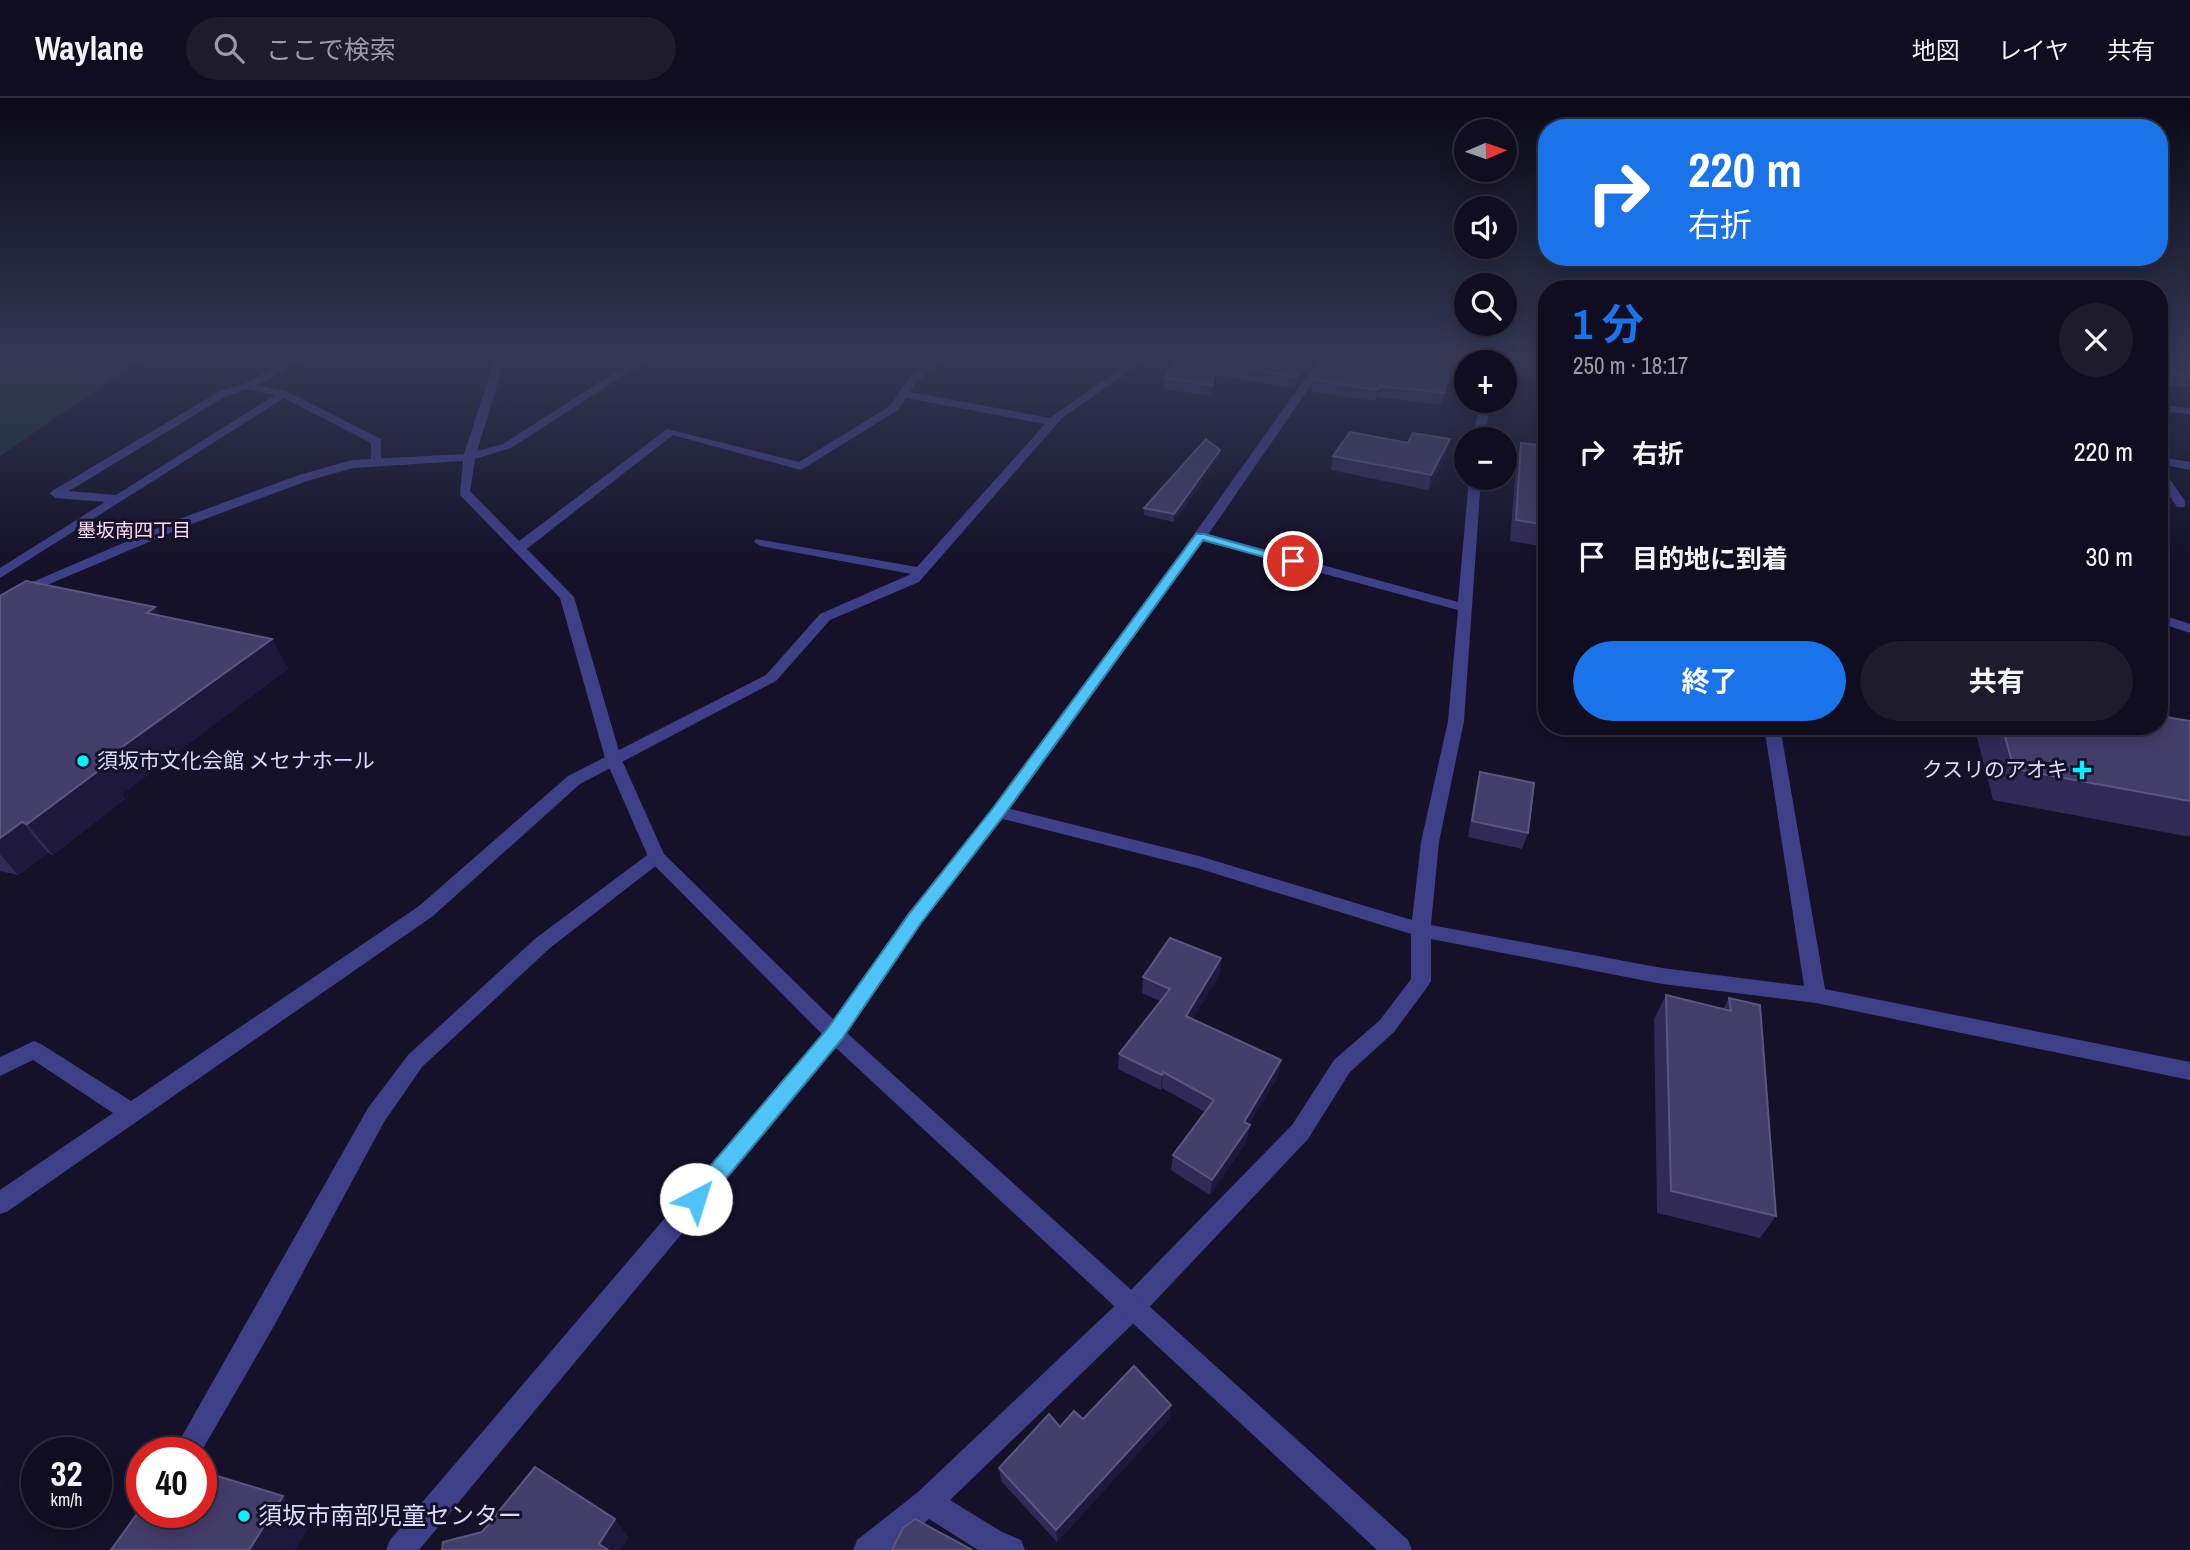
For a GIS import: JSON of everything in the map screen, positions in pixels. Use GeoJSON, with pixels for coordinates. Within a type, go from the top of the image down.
{"type":"FeatureCollection","features":[{"type":"Feature","properties":{"kind":"street"},"geometry":{"type":"LineString","coordinates":[[118,499],[56,494],[168,427]]}},
{"type":"Feature","properties":{"kind":"street"},"geometry":{"type":"LineString","coordinates":[[0,574],[232,427]]}},
{"type":"Feature","properties":{"kind":"street"},"geometry":{"type":"LineString","coordinates":[[349,427],[377,441],[377,462]]}},
{"type":"Feature","properties":{"kind":"street"},"geometry":{"type":"LineString","coordinates":[[479,427],[469,457],[464,492],[567,597],[614,758],[656,857],[835,1034],[1398,1550]]}},
{"type":"Feature","properties":{"kind":"street"},"geometry":{"type":"LineString","coordinates":[[4,597],[184,522],[303,478],[352,464],[469,457],[507,446],[537,427]]}},
{"type":"Feature","properties":{"kind":"street"},"geometry":{"type":"LineString","coordinates":[[519,548],[671,431],[801,466],[864,427]]}},
{"type":"Feature","properties":{"kind":"street"},"geometry":{"type":"LineString","coordinates":[[0,1203],[129,1112],[426,911],[574,780],[771,678],[825,617],[915,579],[1049,427]]}},
{"type":"Feature","properties":{"kind":"street"},"geometry":{"type":"LineString","coordinates":[[400,1550],[835,1034],[915,918],[999,812],[1277,427]]}},
{"type":"Feature","properties":{"kind":"street"},"geometry":{"type":"LineString","coordinates":[[2168,462],[2190,466]]}},
{"type":"Feature","properties":{"kind":"street"},"geometry":{"type":"LineString","coordinates":[[2168,485],[2181,504]]}},
{"type":"Feature","properties":{"kind":"street"},"geometry":{"type":"LineString","coordinates":[[867,1550],[928,1502],[1132,1307],[1300,1132],[1342,1066],[1387,1026],[1421,981],[1421,930],[1430,842],[1456,721],[1474,490]]}},
{"type":"Feature","properties":{"kind":"street"},"geometry":{"type":"LineString","coordinates":[[1200,536],[1465,608]]}},
{"type":"Feature","properties":{"kind":"street"},"geometry":{"type":"LineString","coordinates":[[761,542],[920,572]]}},
{"type":"Feature","properties":{"kind":"street"},"geometry":{"type":"LineString","coordinates":[[2168,621],[2190,629]]}},
{"type":"Feature","properties":{"kind":"street"},"geometry":{"type":"LineString","coordinates":[[1773,735],[1816,995]]}},
{"type":"Feature","properties":{"kind":"street"},"geometry":{"type":"LineString","coordinates":[[999,812],[1199,862],[1421,930],[1662,976],[1816,995],[2190,1072]]}},
{"type":"Feature","properties":{"kind":"street"},"geometry":{"type":"LineString","coordinates":[[195,1437],[265,1317],[376,1115],[415,1062],[543,943],[656,857]]}},
{"type":"Feature","properties":{"kind":"street"},"geometry":{"type":"LineString","coordinates":[[0,1068],[34,1049],[129,1112]]}},
{"type":"Feature","properties":{"kind":"street"},"geometry":{"type":"LineString","coordinates":[[928,1502],[992,1542],[1011,1550]]}},
{"type":"Feature","properties":{"kind":"green space"},"geometry":{"type":"Polygon","coordinates":[[[0,427],[43,427],[0,456],[0,427]]]}},
{"type":"Feature","properties":{"kind":"building"},"geometry":{"type":"Polygon","coordinates":[[[1350,432],[1408,443],[1413,433],[1450,439],[1431,475],[1333,456],[1350,432]]]}},
{"type":"Feature","properties":{"kind":"building"},"geometry":{"type":"Polygon","coordinates":[[[1206,439],[1220,450],[1174,514],[1144,508],[1206,439]]]}},
{"type":"Feature","properties":{"kind":"building"},"geometry":{"type":"Polygon","coordinates":[[[1521,443],[1538,445],[1538,524],[1516,520],[1521,443]]]}},
{"type":"Feature","properties":{"kind":"building","name":"須坂市文化会館 メセナホール"},"geometry":{"type":"Polygon","coordinates":[[[26,581],[155,607],[147,613],[272,639],[97,765],[102,768],[27,824],[22,822],[0,838],[0,596],[26,581]]]}},
{"type":"Feature","properties":{"kind":"building"},"geometry":{"type":"Polygon","coordinates":[[[2168,717],[2190,721],[2190,801],[2014,769],[2005,735],[2168,735],[2168,717]]]}},
{"type":"Feature","properties":{"kind":"building"},"geometry":{"type":"Polygon","coordinates":[[[1480,772],[1534,783],[1528,833],[1472,821],[1480,772]]]}},
{"type":"Feature","properties":{"kind":"building"},"geometry":{"type":"Polygon","coordinates":[[[1170,938],[1221,958],[1186,1016],[1281,1060],[1244,1122],[1250,1125],[1212,1180],[1173,1155],[1214,1100],[1163,1072],[1162,1075],[1119,1054],[1170,989],[1143,977],[1170,938]]]}},
{"type":"Feature","properties":{"kind":"building"},"geometry":{"type":"Polygon","coordinates":[[[1666,995],[1731,1011],[1729,998],[1760,1005],[1776,1216],[1671,1191],[1666,995]]]}},
{"type":"Feature","properties":{"kind":"building"},"geometry":{"type":"Polygon","coordinates":[[[1134,1366],[1171,1405],[1056,1530],[999,1468],[1049,1414],[1060,1427],[1074,1411],[1083,1419],[1134,1366]]]}},
{"type":"Feature","properties":{"kind":"building"},"geometry":{"type":"Polygon","coordinates":[[[535,1467],[615,1519],[599,1544],[608,1550],[442,1550],[443,1542],[482,1532],[535,1467]]]}},
{"type":"Feature","properties":{"kind":"building"},"geometry":{"type":"Polygon","coordinates":[[[217,1476],[283,1496],[249,1550],[111,1550],[127,1528],[217,1528],[217,1476]]]}},
{"type":"Feature","properties":{"kind":"building"},"geometry":{"type":"Polygon","coordinates":[[[915,1519],[972,1550],[892,1550],[903,1528],[915,1519]]]}},
{"type":"Feature","properties":{"kind":"place","name":"須坂市文化会館 メセナホール"},"geometry":{"type":"Point","coordinates":[83,761]}},
{"type":"Feature","properties":{"kind":"place","name":"クスリのアオキ"},"geometry":{"type":"Point","coordinates":[2082,770]}},
{"type":"Feature","properties":{"kind":"place","name":"須坂市南部児童センター"},"geometry":{"type":"Point","coordinates":[244,1516]}},
{"type":"Feature","properties":{"kind":"district","name":"墨坂南四丁目"},"geometry":{"type":"Point","coordinates":[134,530]}},
{"type":"Feature","properties":{"kind":"route"},"geometry":{"type":"LineString","coordinates":[[696,1199],[835,1034],[915,918],[999,812],[1200,536],[1293,561]]}}]}
